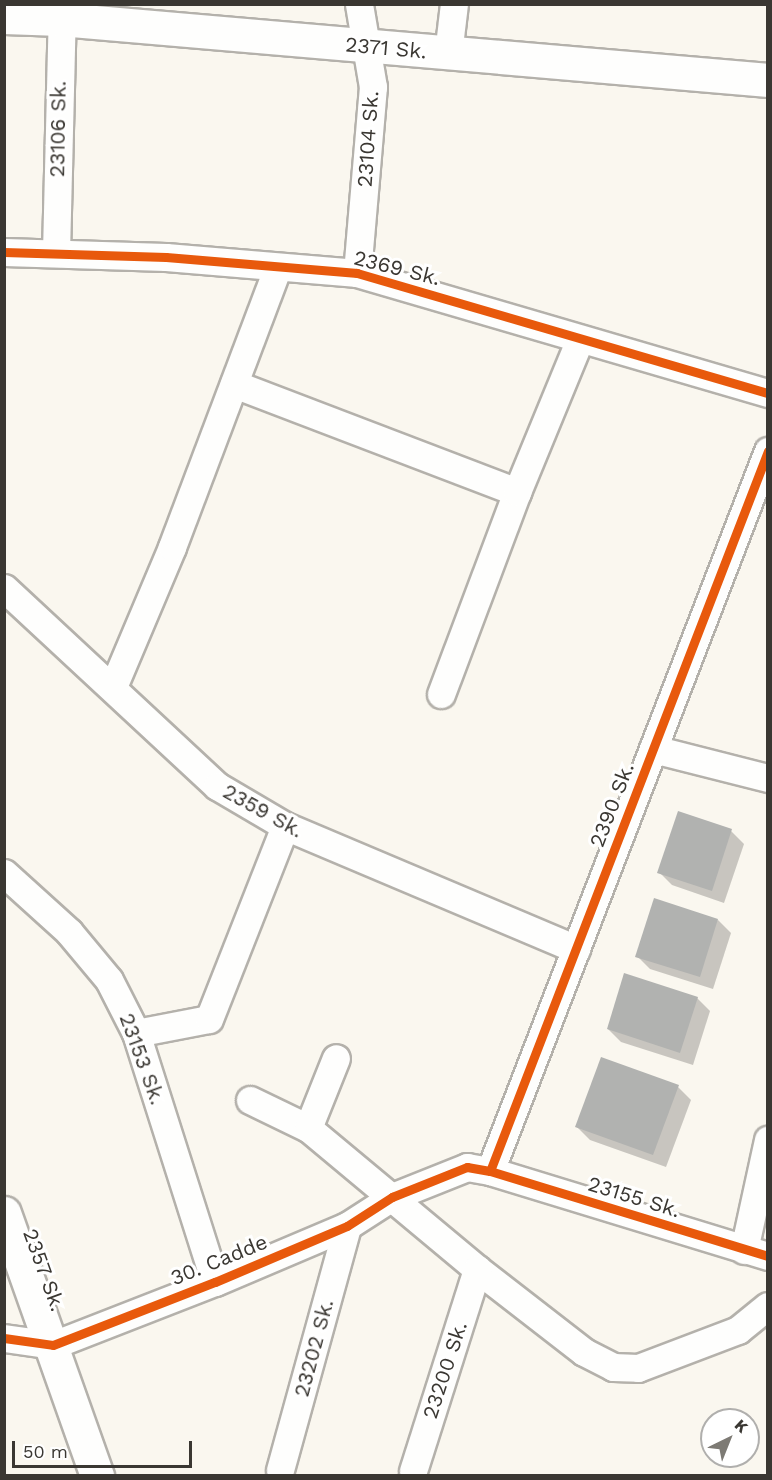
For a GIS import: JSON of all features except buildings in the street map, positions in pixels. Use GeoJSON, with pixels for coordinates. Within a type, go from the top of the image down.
{"type":"FeatureCollection","features":[{"type":"Feature","properties":{"kind":"street","name":"23104 Sk."},"geometry":{"type":"LineString","coordinates":[[357,273],[374,87],[359,4]]}},
{"type":"Feature","properties":{"kind":"street"},"geometry":{"type":"LineString","coordinates":[[448,54],[454,4]]}},
{"type":"Feature","properties":{"kind":"street","name":"2371 Sk."},"geometry":{"type":"LineString","coordinates":[[4,17],[61,12],[448,54],[768,80]]}},
{"type":"Feature","properties":{"kind":"street","name":"23106 Sk."},"geometry":{"type":"LineString","coordinates":[[56,253],[61,12]]}},
{"type":"Feature","properties":{"kind":"street","name":"2369 Sk."},"geometry":{"type":"LineString","coordinates":[[4,252],[166,257],[357,273],[768,393]]}},
{"type":"Feature","properties":{"kind":"street"},"geometry":{"type":"LineString","coordinates":[[113,687],[172,547],[279,267]]}},
{"type":"Feature","properties":{"kind":"street"},"geometry":{"type":"LineString","coordinates":[[441,694],[517,492],[580,339]]}},
{"type":"Feature","properties":{"kind":"street"},"geometry":{"type":"LineString","coordinates":[[234,384],[517,492]]}},
{"type":"Feature","properties":{"kind":"street","name":"2390 Sk."},"geometry":{"type":"LineString","coordinates":[[490,1171],[768,451]]}},
{"type":"Feature","properties":{"kind":"street","name":"2359 Sk."},"geometry":{"type":"LineString","coordinates":[[4,588],[217,786],[285,826],[576,949]]}},
{"type":"Feature","properties":{"kind":"street"},"geometry":{"type":"LineString","coordinates":[[653,749],[768,778]]}},
{"type":"Feature","properties":{"kind":"street"},"geometry":{"type":"LineString","coordinates":[[136,1033],[209,1018],[285,826]]}},
{"type":"Feature","properties":{"kind":"street","name":"23153 Sk."},"geometry":{"type":"LineString","coordinates":[[4,873],[69,932],[110,980],[136,1033],[215,1282]]}},
{"type":"Feature","properties":{"kind":"street"},"geometry":{"type":"LineString","coordinates":[[308,1128],[336,1058]]}},
{"type":"Feature","properties":{"kind":"street"},"geometry":{"type":"LineString","coordinates":[[250,1100],[308,1128],[477,1269],[584,1352],[614,1367],[638,1368],[738,1330],[768,1306]]}},
{"type":"Feature","properties":{"kind":"street"},"geometry":{"type":"LineString","coordinates":[[756,1253],[768,1140]]}},
{"type":"Feature","properties":{"kind":"street"},"geometry":{"type":"LineString","coordinates":[[393,1197],[467,1167],[490,1171]]}},
{"type":"Feature","properties":{"kind":"street","name":"23155 Sk."},"geometry":{"type":"LineString","coordinates":[[490,1171],[756,1253]]}},
{"type":"Feature","properties":{"kind":"street","name":"30. Cadde"},"geometry":{"type":"LineString","coordinates":[[52,1345],[215,1282],[347,1226],[393,1197]]}},
{"type":"Feature","properties":{"kind":"street","name":"2357 Sk."},"geometry":{"type":"LineString","coordinates":[[4,1213],[97,1476]]}},
{"type":"Feature","properties":{"kind":"street","name":"23202 Sk."},"geometry":{"type":"LineString","coordinates":[[280,1470],[347,1226]]}},
{"type":"Feature","properties":{"kind":"street","name":"23200 Sk."},"geometry":{"type":"LineString","coordinates":[[413,1471],[477,1269]]}},
{"type":"Feature","properties":{"kind":"street"},"geometry":{"type":"LineString","coordinates":[[4,1338],[52,1345]]}},
{"type":"Feature","properties":{"kind":"cycle path"},"geometry":{"type":"LineString","coordinates":[[4,252],[166,257],[357,273],[768,393]]}},
{"type":"Feature","properties":{"kind":"cycle path"},"geometry":{"type":"LineString","coordinates":[[490,1171],[768,451]]}},
{"type":"Feature","properties":{"kind":"cycle path"},"geometry":{"type":"LineString","coordinates":[[4,1338],[53,1345],[215,1282],[347,1226],[392,1197],[467,1167],[490,1171],[768,1256]]}}]}
